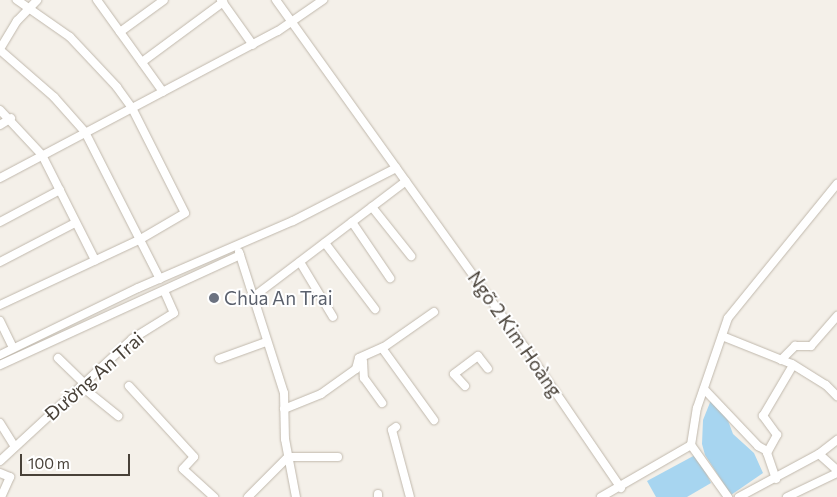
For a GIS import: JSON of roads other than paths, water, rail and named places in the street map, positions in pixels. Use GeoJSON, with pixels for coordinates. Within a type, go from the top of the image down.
{"type":"FeatureCollection","features":[{"type":"Feature","properties":{"kind":"street"},"geometry":{"type":"LineString","coordinates":[[0,305],[139,240],[185,213],[132,108],[89,55],[30,7],[17,0]]}},
{"type":"Feature","properties":{"kind":"street"},"geometry":{"type":"LineString","coordinates":[[36,0],[0,49],[54,97],[85,132],[160,279]]}},
{"type":"Feature","properties":{"kind":"street"},"geometry":{"type":"LineString","coordinates":[[120,32],[164,0]]}},
{"type":"Feature","properties":{"kind":"street","name":"Ngõ 2 Kim Hoàng"},"geometry":{"type":"LineString","coordinates":[[276,0],[406,181],[621,488]]}},
{"type":"Feature","properties":{"kind":"street"},"geometry":{"type":"LineString","coordinates":[[0,178],[253,45],[292,22],[323,0]]}},
{"type":"Feature","properties":{"kind":"street"},"geometry":{"type":"LineString","coordinates":[[99,1],[163,92]]}},
{"type":"Feature","properties":{"kind":"street"},"geometry":{"type":"LineString","coordinates":[[142,62],[222,1],[253,45]]}},
{"type":"Feature","properties":{"kind":"street"},"geometry":{"type":"LineString","coordinates":[[0,110],[10,118],[42,155],[94,260]]}},
{"type":"Feature","properties":{"kind":"street"},"geometry":{"type":"LineString","coordinates":[[0,125],[10,118]]}},
{"type":"Feature","properties":{"kind":"street"},"geometry":{"type":"LineString","coordinates":[[0,365],[164,291],[396,168]]}},
{"type":"Feature","properties":{"kind":"street"},"geometry":{"type":"LineString","coordinates":[[252,298],[406,181]]}},
{"type":"Feature","properties":{"kind":"street"},"geometry":{"type":"LineString","coordinates":[[601,497],[621,488],[692,445],[704,389],[728,318],[837,184]]}},
{"type":"Feature","properties":{"kind":"street"},"geometry":{"type":"LineString","coordinates":[[0,222],[60,190]]}},
{"type":"Feature","properties":{"kind":"street"},"geometry":{"type":"LineString","coordinates":[[372,207],[411,256]]}},
{"type":"Feature","properties":{"kind":"street"},"geometry":{"type":"LineString","coordinates":[[352,222],[390,278]]}},
{"type":"Feature","properties":{"kind":"street"},"geometry":{"type":"LineString","coordinates":[[0,262],[75,223]]}},
{"type":"Feature","properties":{"kind":"street"},"geometry":{"type":"LineString","coordinates":[[325,243],[375,309]]}},
{"type":"Feature","properties":{"kind":"street"},"geometry":{"type":"LineString","coordinates":[[0,355],[160,279],[238,251]]}},
{"type":"Feature","properties":{"kind":"street"},"geometry":{"type":"LineString","coordinates":[[238,251],[284,393],[288,457],[296,497]]}},
{"type":"Feature","properties":{"kind":"street"},"geometry":{"type":"LineString","coordinates":[[300,262],[333,317]]}},
{"type":"Feature","properties":{"kind":"street","name":"Đường An Trai"},"geometry":{"type":"LineString","coordinates":[[0,461],[132,339],[174,313],[164,291]]}},
{"type":"Feature","properties":{"kind":"street"},"geometry":{"type":"LineString","coordinates":[[284,409],[321,394],[356,370],[361,358],[382,348],[434,312]]}},
{"type":"Feature","properties":{"kind":"street"},"geometry":{"type":"LineString","coordinates":[[781,360],[795,346],[811,346],[837,316]]}},
{"type":"Feature","properties":{"kind":"street"},"geometry":{"type":"LineString","coordinates":[[0,321],[13,348]]}},
{"type":"Feature","properties":{"kind":"street"},"geometry":{"type":"LineString","coordinates":[[722,336],[793,365],[826,385],[837,396]]}},
{"type":"Feature","properties":{"kind":"street"},"geometry":{"type":"LineString","coordinates":[[219,359],[266,342]]}},
{"type":"Feature","properties":{"kind":"street"},"geometry":{"type":"LineString","coordinates":[[382,348],[434,420]]}},
{"type":"Feature","properties":{"kind":"street"},"geometry":{"type":"LineString","coordinates":[[465,386],[454,374],[478,356],[488,369]]}},
{"type":"Feature","properties":{"kind":"street"},"geometry":{"type":"LineString","coordinates":[[58,358],[82,385],[118,416]]}},
{"type":"Feature","properties":{"kind":"street"},"geometry":{"type":"LineString","coordinates":[[361,358],[364,378],[382,403]]}},
{"type":"Feature","properties":{"kind":"street"},"geometry":{"type":"LineString","coordinates":[[767,451],[777,435],[763,418],[764,413],[793,365]]}},
{"type":"Feature","properties":{"kind":"street"},"geometry":{"type":"LineString","coordinates":[[129,386],[194,457],[183,469],[214,497]]}},
{"type":"Feature","properties":{"kind":"street"},"geometry":{"type":"LineString","coordinates":[[704,389],[758,446],[767,451],[776,479]]}},
{"type":"Feature","properties":{"kind":"street"},"geometry":{"type":"LineString","coordinates":[[0,423],[15,446]]}},
{"type":"Feature","properties":{"kind":"street"},"geometry":{"type":"LineString","coordinates":[[396,427],[392,430],[410,497]]}},
{"type":"Feature","properties":{"kind":"street"},"geometry":{"type":"LineString","coordinates":[[739,497],[776,479],[819,454],[837,440]]}},
{"type":"Feature","properties":{"kind":"street"},"geometry":{"type":"LineString","coordinates":[[692,445],[728,497]]}},
{"type":"Feature","properties":{"kind":"street"},"geometry":{"type":"LineString","coordinates":[[787,497],[837,471],[819,454]]}},
{"type":"Feature","properties":{"kind":"street"},"geometry":{"type":"LineString","coordinates":[[248,497],[288,457],[338,457]]}},
{"type":"Feature","properties":{"kind":"street"},"geometry":{"type":"LineString","coordinates":[[0,473],[10,477],[1,497]]}},
{"type":"Feature","properties":{"kind":"water"},"geometry":{"type":"Polygon","coordinates":[[[711,400],[726,415],[733,434],[754,453],[763,473],[731,495],[705,455],[702,444],[703,420],[711,400]]]}},
{"type":"Feature","properties":{"kind":"water"},"geometry":{"type":"Polygon","coordinates":[[[697,454],[711,483],[687,497],[656,497],[647,481],[697,454]]]}},
{"type":"Feature","properties":{"kind":"place","name":"Chùa An Trai"},"geometry":{"type":"Point","coordinates":[214,298]}}]}
